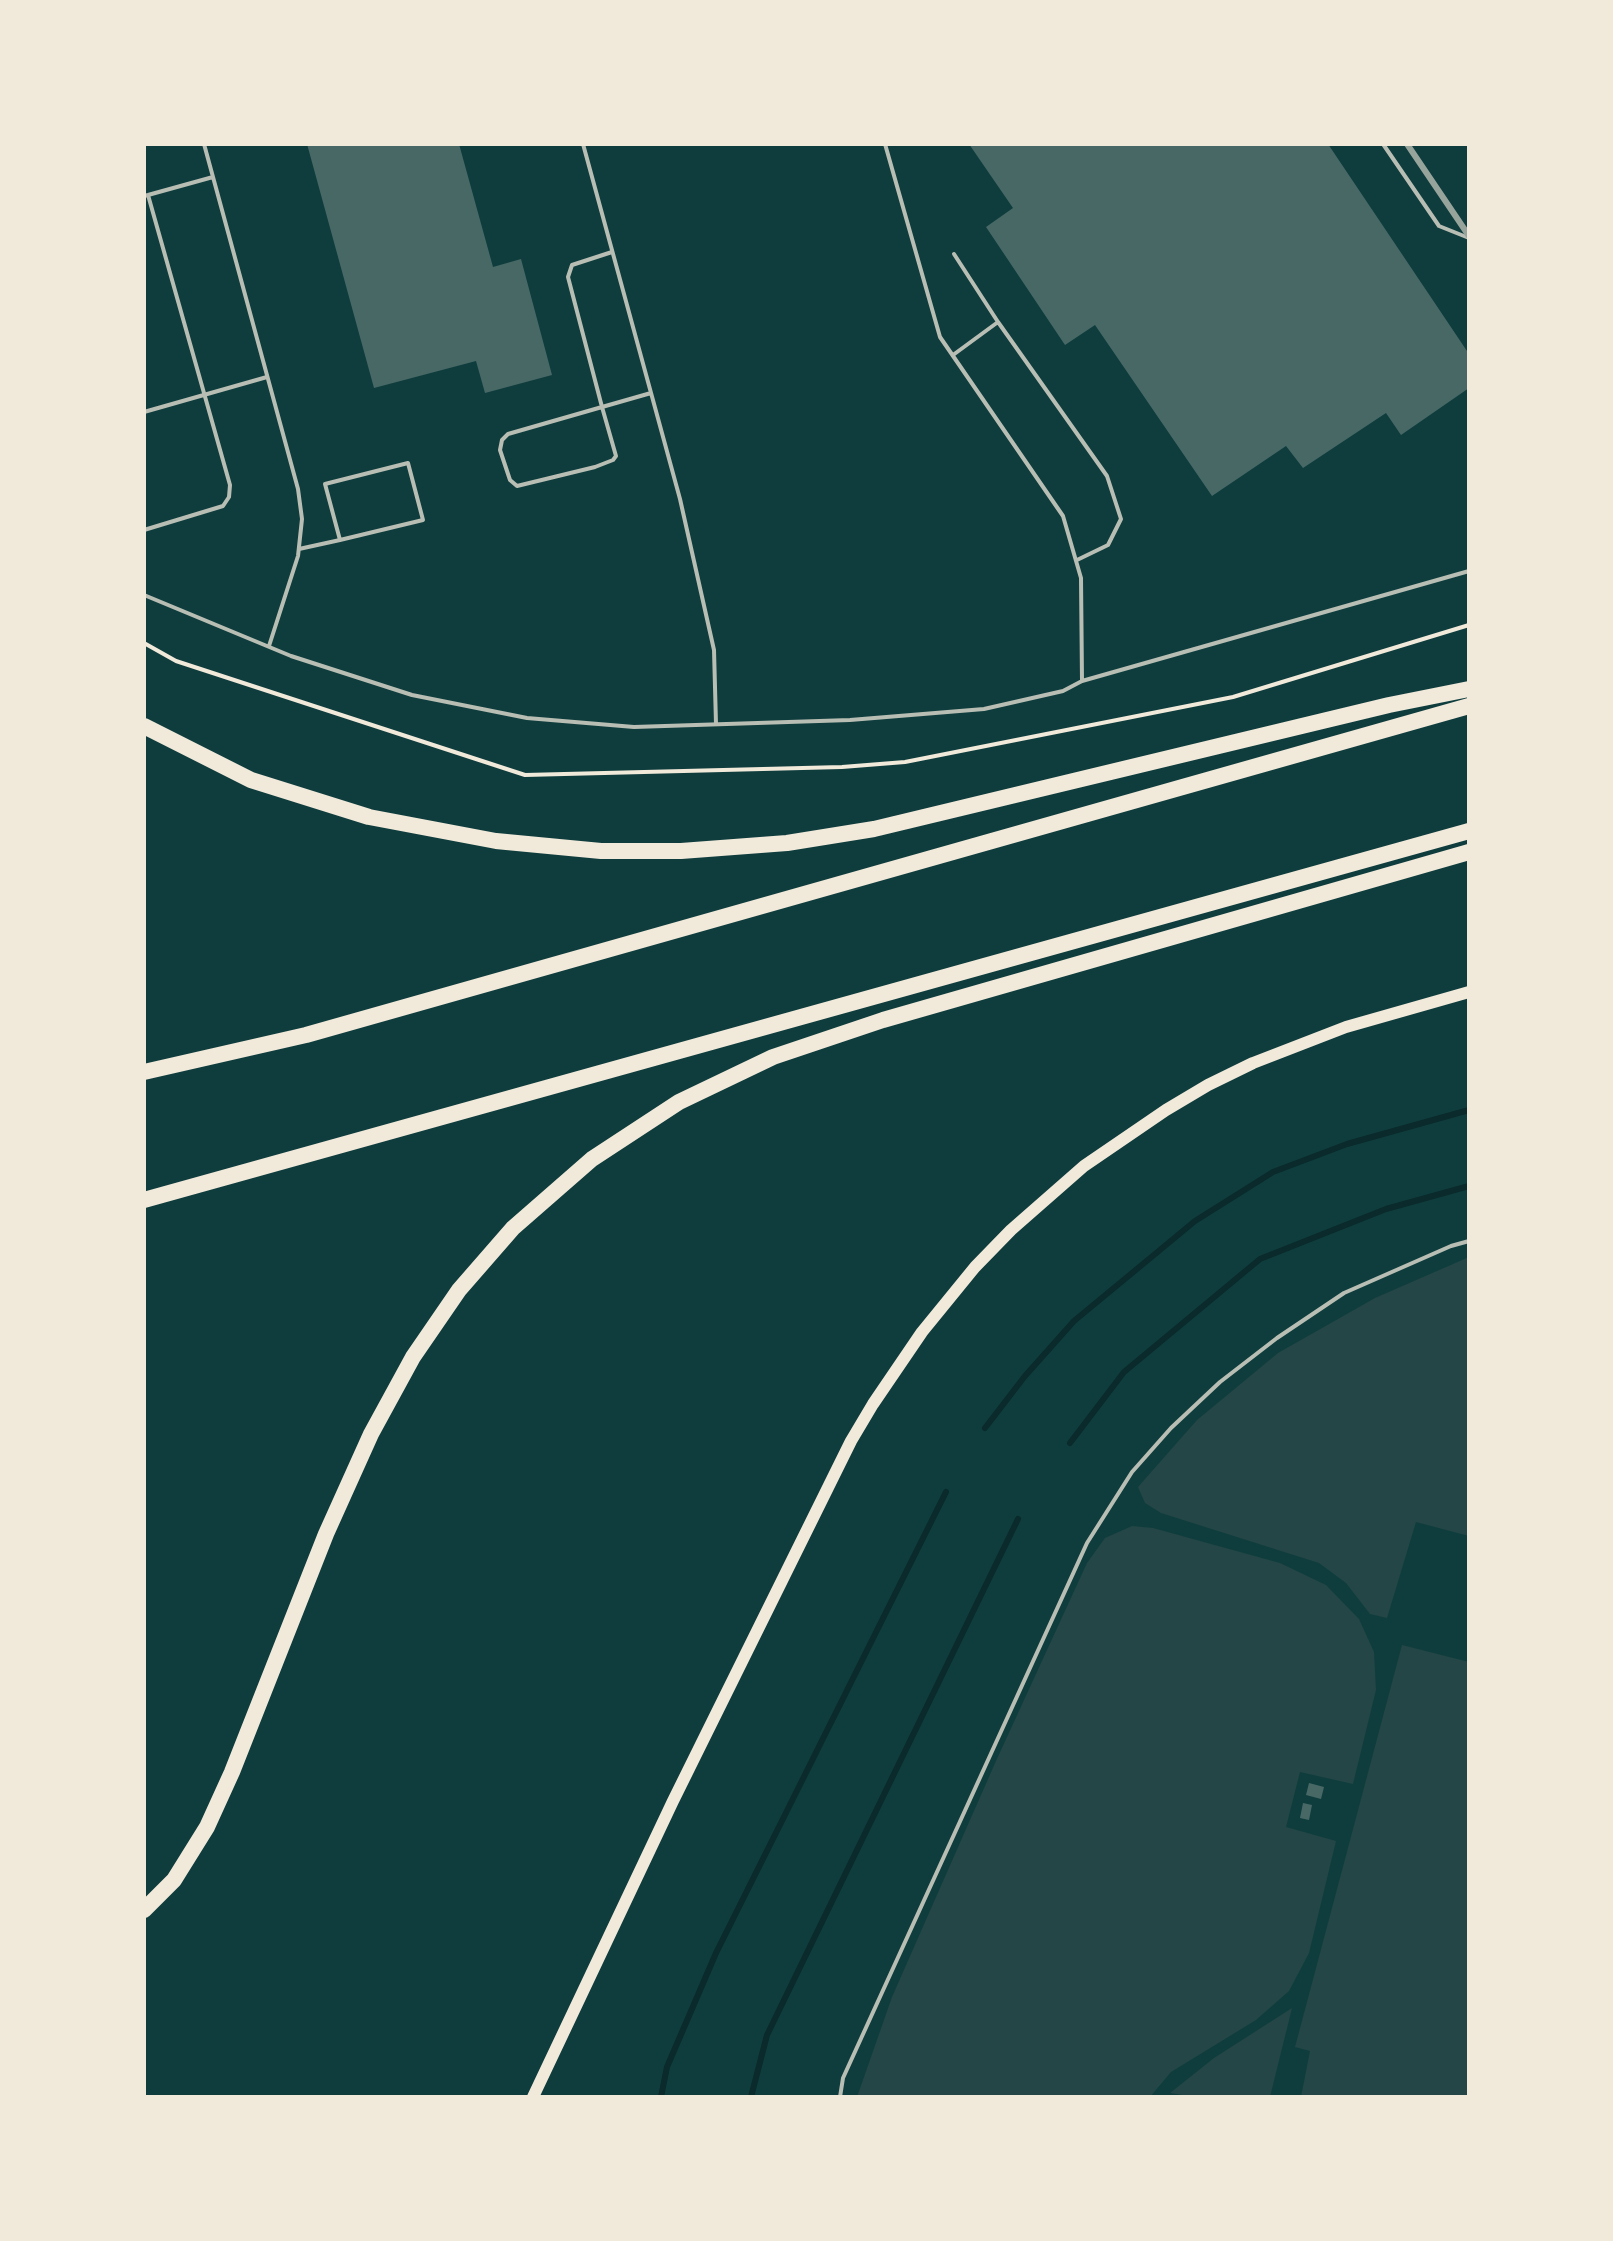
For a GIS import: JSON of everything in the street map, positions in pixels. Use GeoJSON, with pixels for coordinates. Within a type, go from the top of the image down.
{"type":"FeatureCollection","features":[{"type":"Feature","properties":{"kind":"highway"},"geometry":{"type":"LineString","coordinates":[[144,726],[251,780],[369,817],[496,841],[601,851],[681,851],[787,843],[874,829],[1389,705],[1469,689]]}},
{"type":"Feature","properties":{"kind":"highway"},"geometry":{"type":"LineString","coordinates":[[144,1072],[306,1035],[1469,706]]}},
{"type":"Feature","properties":{"kind":"highway"},"geometry":{"type":"LineString","coordinates":[[144,1200],[1469,831]]}},
{"type":"Feature","properties":{"kind":"highway"},"geometry":{"type":"LineString","coordinates":[[144,1910],[174,1880],[207,1827],[232,1772],[326,1534],[371,1434],[413,1357],[459,1290],[513,1228],[592,1159],[679,1102],[773,1057],[883,1020],[1469,852]]}},
{"type":"Feature","properties":{"kind":"main road"},"geometry":{"type":"LineString","coordinates":[[533,2097],[673,1801],[851,1441],[922,1332],[975,1267],[1019,1222],[1084,1166],[1208,1085],[1264,1058],[1346,1027],[1469,992]]}},
{"type":"Feature","properties":{"kind":"lane"},"geometry":{"type":"LineString","coordinates":[[204,144],[298,489],[302,519],[299,549],[269,646]]}},
{"type":"Feature","properties":{"kind":"lane"},"geometry":{"type":"LineString","coordinates":[[583,144],[680,499],[714,650],[716,724]]}},
{"type":"Feature","properties":{"kind":"lane"},"geometry":{"type":"LineString","coordinates":[[885,144],[940,337],[1063,516],[1081,578],[1082,681]]}},
{"type":"Feature","properties":{"kind":"lane"},"geometry":{"type":"LineString","coordinates":[[1383,144],[1439,226],[1469,238]]}},
{"type":"Feature","properties":{"kind":"lane"},"geometry":{"type":"LineString","coordinates":[[144,530],[223,506],[229,497],[230,485],[146,195],[213,177]]}},
{"type":"Feature","properties":{"kind":"lane"},"geometry":{"type":"LineString","coordinates":[[612,252],[572,265],[568,277],[602,407],[616,456],[595,467],[517,486],[510,480],[500,450],[502,440],[508,434],[602,407],[651,393]]}},
{"type":"Feature","properties":{"kind":"lane"},"geometry":{"type":"LineString","coordinates":[[954,254],[1107,476],[1121,519],[1108,545],[1076,561]]}},
{"type":"Feature","properties":{"kind":"lane"},"geometry":{"type":"LineString","coordinates":[[953,355],[998,322]]}},
{"type":"Feature","properties":{"kind":"lane"},"geometry":{"type":"LineString","coordinates":[[144,412],[267,377]]}},
{"type":"Feature","properties":{"kind":"lane"},"geometry":{"type":"LineString","coordinates":[[299,549],[340,540],[423,520],[408,463],[325,484],[340,540]]}},
{"type":"Feature","properties":{"kind":"lane"},"geometry":{"type":"LineString","coordinates":[[144,595],[269,646],[412,695],[527,718],[634,727],[850,720],[984,709],[1063,691],[1082,681],[1469,571]]}},
{"type":"Feature","properties":{"kind":"lane"},"geometry":{"type":"LineString","coordinates":[[840,2097],[843,2078],[1087,1543],[1132,1472],[1171,1428],[1220,1382],[1277,1338],[1344,1293],[1469,1241]]}},
{"type":"Feature","properties":{"kind":"shaded area"},"geometry":{"type":"Polygon","coordinates":[[[1469,1257],[1469,1536],[1416,1522],[1387,1618],[1370,1614],[1346,1583],[1319,1563],[1161,1513],[1145,1503],[1138,1487],[1197,1420],[1278,1353],[1375,1298],[1469,1257]]]}},
{"type":"Feature","properties":{"kind":"shaded area"},"geometry":{"type":"Polygon","coordinates":[[[1132,1526],[1153,1528],[1280,1563],[1326,1585],[1359,1619],[1374,1652],[1376,1690],[1353,1784],[1300,1772],[1286,1827],[1336,1841],[1309,1953],[1289,1991],[1256,2020],[1171,2072],[1150,2097],[857,2097],[892,1997],[1087,1563],[1105,1538],[1132,1526]]]}},
{"type":"Feature","properties":{"kind":"shaded area"},"geometry":{"type":"Polygon","coordinates":[[[1402,1645],[1469,1662],[1469,2097],[1301,2097],[1310,2051],[1295,2047],[1402,1645]]]}},
{"type":"Feature","properties":{"kind":"shaded area"},"geometry":{"type":"Polygon","coordinates":[[[1292,2008],[1270,2097],[1195,2097],[1170,2093],[1214,2058],[1292,2008]]]}},
{"type":"Feature","properties":{"kind":"building"},"geometry":{"type":"Polygon","coordinates":[[[307,144],[459,144],[493,267],[521,259],[552,375],[485,393],[476,361],[374,388],[307,144]]]}},
{"type":"Feature","properties":{"kind":"building"},"geometry":{"type":"Polygon","coordinates":[[[969,144],[1328,144],[1469,354],[1469,388],[1401,435],[1386,413],[1303,468],[1286,446],[1212,496],[1095,325],[1065,345],[986,227],[1013,208],[969,144]]]}},
{"type":"Feature","properties":{"kind":"building"},"geometry":{"type":"Polygon","coordinates":[[[1309,1783],[1324,1787],[1321,1799],[1306,1795],[1309,1783]]]}},
{"type":"Feature","properties":{"kind":"building"},"geometry":{"type":"Polygon","coordinates":[[[1303,1803],[1312,1805],[1309,1820],[1300,1818],[1303,1803]]]}},
{"type":"Feature","properties":{"kind":"waterway"},"geometry":{"type":"LineString","coordinates":[[985,1428],[1025,1376],[1074,1321],[1195,1221],[1273,1172],[1347,1144],[1469,1110]]}},
{"type":"Feature","properties":{"kind":"waterway"},"geometry":{"type":"LineString","coordinates":[[1070,1443],[1124,1372],[1260,1259],[1386,1209],[1469,1186]]}},
{"type":"Feature","properties":{"kind":"waterway"},"geometry":{"type":"LineString","coordinates":[[661,2097],[667,2067],[716,1953],[946,1492]]}},
{"type":"Feature","properties":{"kind":"waterway"},"geometry":{"type":"LineString","coordinates":[[751,2097],[767,2035],[1018,1519]]}},
{"type":"Feature","properties":{"kind":"railway"},"geometry":{"type":"LineString","coordinates":[[1407,144],[1469,236]]}}]}
